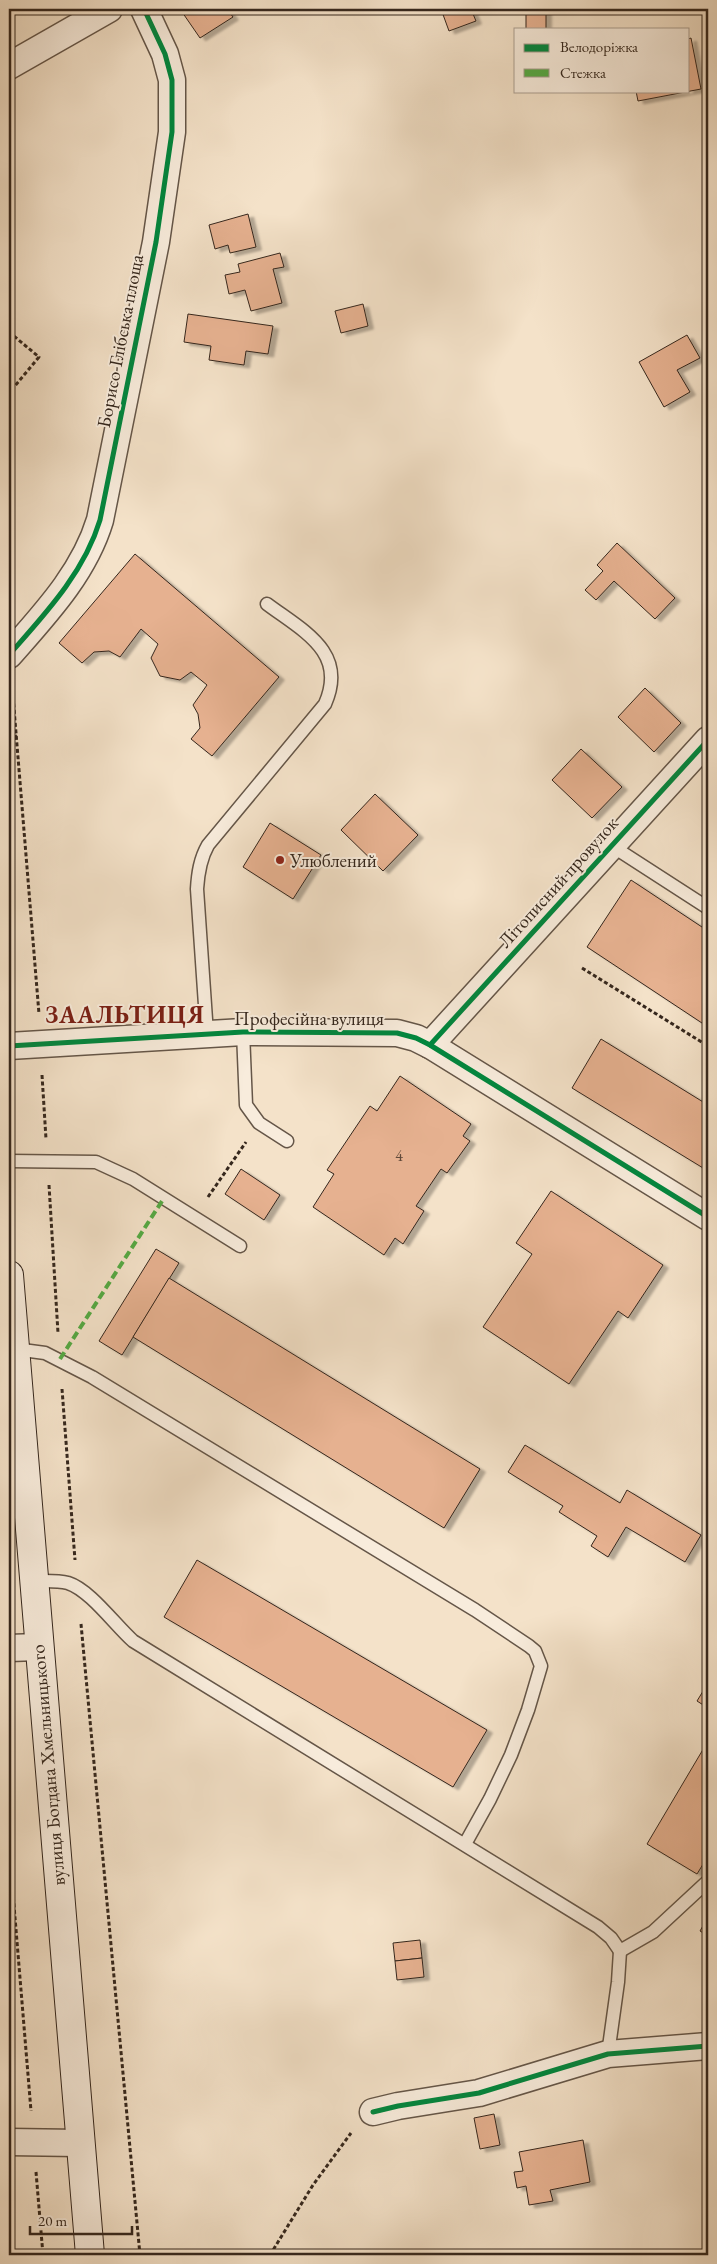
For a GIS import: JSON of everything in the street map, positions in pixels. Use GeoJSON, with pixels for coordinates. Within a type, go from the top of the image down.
{"type":"FeatureCollection","features":[{"type":"Feature","properties":{"kind":"main road","name":"вулиця Богдана Хмельницького"},"geometry":{"type":"LineString","coordinates":[[9,1275],[79,2143],[90,2255]]}},
{"type":"Feature","properties":{"kind":"street"},"geometry":{"type":"LineString","coordinates":[[9,66],[109,9]]}},
{"type":"Feature","properties":{"kind":"street","name":"Борисо-Глібська площа"},"geometry":{"type":"LineString","coordinates":[[9,655],[50,608],[78,570],[90,547],[100,520],[137,342],[166,178],[173,102],[172,80],[165,54],[144,9]]}},
{"type":"Feature","properties":{"kind":"street","name":"Літописний провулок"},"geometry":{"type":"LineString","coordinates":[[430,1045],[708,740]]}},
{"type":"Feature","properties":{"kind":"street","name":"Професійна вулиця"},"geometry":{"type":"LineString","coordinates":[[9,1046],[243,1032],[397,1033],[416,1038],[430,1045],[708,1217]]}},
{"type":"Feature","properties":{"kind":"street"},"geometry":{"type":"LineString","coordinates":[[9,1648],[38,1646]]}},
{"type":"Feature","properties":{"kind":"street"},"geometry":{"type":"LineString","coordinates":[[373,2112],[479,2093],[608,2054],[708,2046]]}},
{"type":"Feature","properties":{"kind":"street"},"geometry":{"type":"LineString","coordinates":[[21,2142],[79,2143]]}},
{"type":"Feature","properties":{"kind":"lane"},"geometry":{"type":"LineString","coordinates":[[207,1034],[197,889],[203,854],[208,845],[325,704],[332,684],[331,669],[322,649],[267,604]]}},
{"type":"Feature","properties":{"kind":"lane"},"geometry":{"type":"LineString","coordinates":[[612,846],[708,908]]}},
{"type":"Feature","properties":{"kind":"lane"},"geometry":{"type":"LineString","coordinates":[[243,1032],[246,1105],[259,1123],[287,1141]]}},
{"type":"Feature","properties":{"kind":"lane"},"geometry":{"type":"LineString","coordinates":[[9,1161],[96,1162],[133,1179],[240,1246]]}},
{"type":"Feature","properties":{"kind":"lane"},"geometry":{"type":"LineString","coordinates":[[15,1350],[32,1350],[60,1359],[158,1415],[516,1636],[535,1651],[541,1666],[528,1710],[490,1799],[465,1844]]}},
{"type":"Feature","properties":{"kind":"lane"},"geometry":{"type":"LineString","coordinates":[[33,1581],[55,1581],[78,1587],[90,1597],[115,1625],[146,1650],[598,1926],[611,1938],[620,1951],[618,1982],[608,2054]]}},
{"type":"Feature","properties":{"kind":"lane"},"geometry":{"type":"LineString","coordinates":[[620,1951],[653,1932],[708,1882]]}},
{"type":"Feature","properties":{"kind":"path"},"geometry":{"type":"LineString","coordinates":[[9,332],[39,357],[9,393]]}},
{"type":"Feature","properties":{"kind":"path"},"geometry":{"type":"LineString","coordinates":[[9,655],[41,1044],[60,1359],[78,1587],[140,2255]]}},
{"type":"Feature","properties":{"kind":"path"},"geometry":{"type":"LineString","coordinates":[[9,738],[17,736]]}},
{"type":"Feature","properties":{"kind":"path"},"geometry":{"type":"LineString","coordinates":[[582,968],[708,1046]]}},
{"type":"Feature","properties":{"kind":"path"},"geometry":{"type":"LineString","coordinates":[[194,1217],[259,1123]]}},
{"type":"Feature","properties":{"kind":"path"},"geometry":{"type":"LineString","coordinates":[[9,1845],[21,2142],[44,2255]]}},
{"type":"Feature","properties":{"kind":"path"},"geometry":{"type":"LineString","coordinates":[[270,2255],[340,2146],[357,2125],[373,2112]]}},
{"type":"Feature","properties":{"kind":"building"},"geometry":{"type":"Polygon","coordinates":[[[180,9],[227,9],[233,17],[200,38],[180,9]]]}},
{"type":"Feature","properties":{"kind":"building"},"geometry":{"type":"Polygon","coordinates":[[[441,9],[471,9],[476,21],[449,31],[441,9]]]}},
{"type":"Feature","properties":{"kind":"building"},"geometry":{"type":"Polygon","coordinates":[[[526,9],[546,9],[546,28],[526,28],[526,9]]]}},
{"type":"Feature","properties":{"kind":"building"},"geometry":{"type":"Polygon","coordinates":[[[690,38],[701,89],[690,91],[690,38]]]}},
{"type":"Feature","properties":{"kind":"building"},"geometry":{"type":"Polygon","coordinates":[[[636,92],[685,92],[638,101],[636,92]]]}},
{"type":"Feature","properties":{"kind":"building"},"geometry":{"type":"Polygon","coordinates":[[[248,214],[256,247],[230,253],[228,245],[215,249],[209,225],[248,214]]]}},
{"type":"Feature","properties":{"kind":"building"},"geometry":{"type":"Polygon","coordinates":[[[280,253],[284,267],[273,269],[282,303],[251,311],[245,290],[229,294],[225,275],[240,272],[238,264],[280,253]]]}},
{"type":"Feature","properties":{"kind":"building"},"geometry":{"type":"Polygon","coordinates":[[[363,304],[368,326],[341,333],[335,311],[363,304]]]}},
{"type":"Feature","properties":{"kind":"building"},"geometry":{"type":"Polygon","coordinates":[[[188,314],[273,326],[268,354],[246,351],[244,365],[209,360],[211,346],[184,342],[188,314]]]}},
{"type":"Feature","properties":{"kind":"building"},"geometry":{"type":"Polygon","coordinates":[[[687,335],[700,358],[677,370],[690,392],[664,407],[639,362],[687,335]]]}},
{"type":"Feature","properties":{"kind":"building"},"geometry":{"type":"Polygon","coordinates":[[[617,543],[675,598],[655,619],[614,581],[596,600],[585,590],[603,571],[597,565],[617,543]]]}},
{"type":"Feature","properties":{"kind":"building"},"geometry":{"type":"Polygon","coordinates":[[[135,554],[279,677],[212,756],[191,739],[200,728],[198,714],[193,705],[207,685],[191,672],[180,680],[160,676],[151,658],[158,644],[141,629],[120,657],[109,651],[94,652],[82,663],[59,643],[135,554]]]}},
{"type":"Feature","properties":{"kind":"building"},"geometry":{"type":"Polygon","coordinates":[[[645,688],[681,723],[654,752],[618,717],[645,688]]]}},
{"type":"Feature","properties":{"kind":"building"},"geometry":{"type":"Polygon","coordinates":[[[581,749],[622,787],[592,818],[552,780],[581,749]]]}},
{"type":"Feature","properties":{"kind":"building"},"geometry":{"type":"Polygon","coordinates":[[[375,794],[418,835],[383,871],[341,830],[375,794]]]}},
{"type":"Feature","properties":{"kind":"building"},"geometry":{"type":"Polygon","coordinates":[[[270,823],[321,855],[293,899],[243,867],[270,823]]]}},
{"type":"Feature","properties":{"kind":"building"},"geometry":{"type":"Polygon","coordinates":[[[631,880],[708,931],[708,1027],[587,947],[631,880]]]}},
{"type":"Feature","properties":{"kind":"building"},"geometry":{"type":"Polygon","coordinates":[[[601,1039],[708,1105],[708,1171],[572,1088],[601,1039]]]}},
{"type":"Feature","properties":{"kind":"building"},"geometry":{"type":"Polygon","coordinates":[[[400,1076],[471,1124],[463,1136],[470,1141],[447,1173],[441,1169],[416,1206],[424,1211],[403,1244],[395,1238],[384,1255],[313,1207],[334,1174],[327,1170],[370,1106],[377,1111],[400,1076]]]}},
{"type":"Feature","properties":{"kind":"building"},"geometry":{"type":"Polygon","coordinates":[[[241,1169],[280,1195],[264,1220],[225,1194],[241,1169]]]}},
{"type":"Feature","properties":{"kind":"building"},"geometry":{"type":"Polygon","coordinates":[[[551,1191],[663,1265],[628,1318],[618,1311],[569,1384],[483,1327],[532,1254],[516,1243],[551,1191]]]}},
{"type":"Feature","properties":{"kind":"building"},"geometry":{"type":"Polygon","coordinates":[[[156,1249],[179,1263],[122,1355],[99,1341],[156,1249]]]}},
{"type":"Feature","properties":{"kind":"building"},"geometry":{"type":"Polygon","coordinates":[[[169,1278],[480,1469],[444,1528],[133,1337],[169,1278]]]}},
{"type":"Feature","properties":{"kind":"building"},"geometry":{"type":"Polygon","coordinates":[[[525,1445],[620,1503],[627,1490],[701,1535],[685,1562],[626,1527],[608,1557],[591,1546],[597,1536],[559,1512],[563,1506],[508,1472],[525,1445]]]}},
{"type":"Feature","properties":{"kind":"building"},"geometry":{"type":"Polygon","coordinates":[[[197,1560],[487,1730],[453,1787],[164,1617],[197,1560]]]}},
{"type":"Feature","properties":{"kind":"building"},"geometry":{"type":"Polygon","coordinates":[[[708,1683],[708,1708],[697,1701],[708,1683]]]}},
{"type":"Feature","properties":{"kind":"building"},"geometry":{"type":"Polygon","coordinates":[[[708,1741],[708,1856],[697,1874],[647,1844],[708,1741]]]}},
{"type":"Feature","properties":{"kind":"building"},"geometry":{"type":"Polygon","coordinates":[[[708,1917],[708,1936],[700,1931],[708,1917]]]}},
{"type":"Feature","properties":{"kind":"building"},"geometry":{"type":"Polygon","coordinates":[[[420,1940],[422,1958],[395,1961],[393,1943],[420,1940]]]}},
{"type":"Feature","properties":{"kind":"building"},"geometry":{"type":"Polygon","coordinates":[[[422,1958],[424,1977],[397,1980],[395,1961],[422,1958]]]}},
{"type":"Feature","properties":{"kind":"building"},"geometry":{"type":"Polygon","coordinates":[[[494,2114],[500,2145],[480,2149],[474,2118],[494,2114]]]}},
{"type":"Feature","properties":{"kind":"building"},"geometry":{"type":"Polygon","coordinates":[[[583,2140],[590,2182],[550,2190],[553,2201],[529,2205],[526,2186],[517,2188],[514,2172],[523,2171],[519,2152],[583,2140]]]}},
{"type":"Feature","properties":{"kind":"marked path"},"geometry":{"type":"LineString","coordinates":[[60,1359],[164,1198]]}},
{"type":"Feature","properties":{"kind":"cycle path"},"geometry":{"type":"LineString","coordinates":[[9,655],[74,575],[93,539],[100,520],[156,242],[172,132],[172,80],[165,54],[144,9]]}},
{"type":"Feature","properties":{"kind":"cycle path"},"geometry":{"type":"LineString","coordinates":[[430,1045],[708,740]]}},
{"type":"Feature","properties":{"kind":"cycle path"},"geometry":{"type":"LineString","coordinates":[[9,1046],[243,1032],[397,1033],[416,1038],[430,1045],[708,1217]]}},
{"type":"Feature","properties":{"kind":"cycle path"},"geometry":{"type":"LineString","coordinates":[[373,2112],[479,2093],[608,2054],[708,2046]]}},
{"type":"Feature","properties":{"kind":"place","name":"Улюблений"},"geometry":{"type":"Point","coordinates":[280,860]}},
{"type":"Feature","properties":{"kind":"district","name":"ЗААЛЬТИЦЯ"},"geometry":{"type":"Point","coordinates":[125,1014]}}]}
